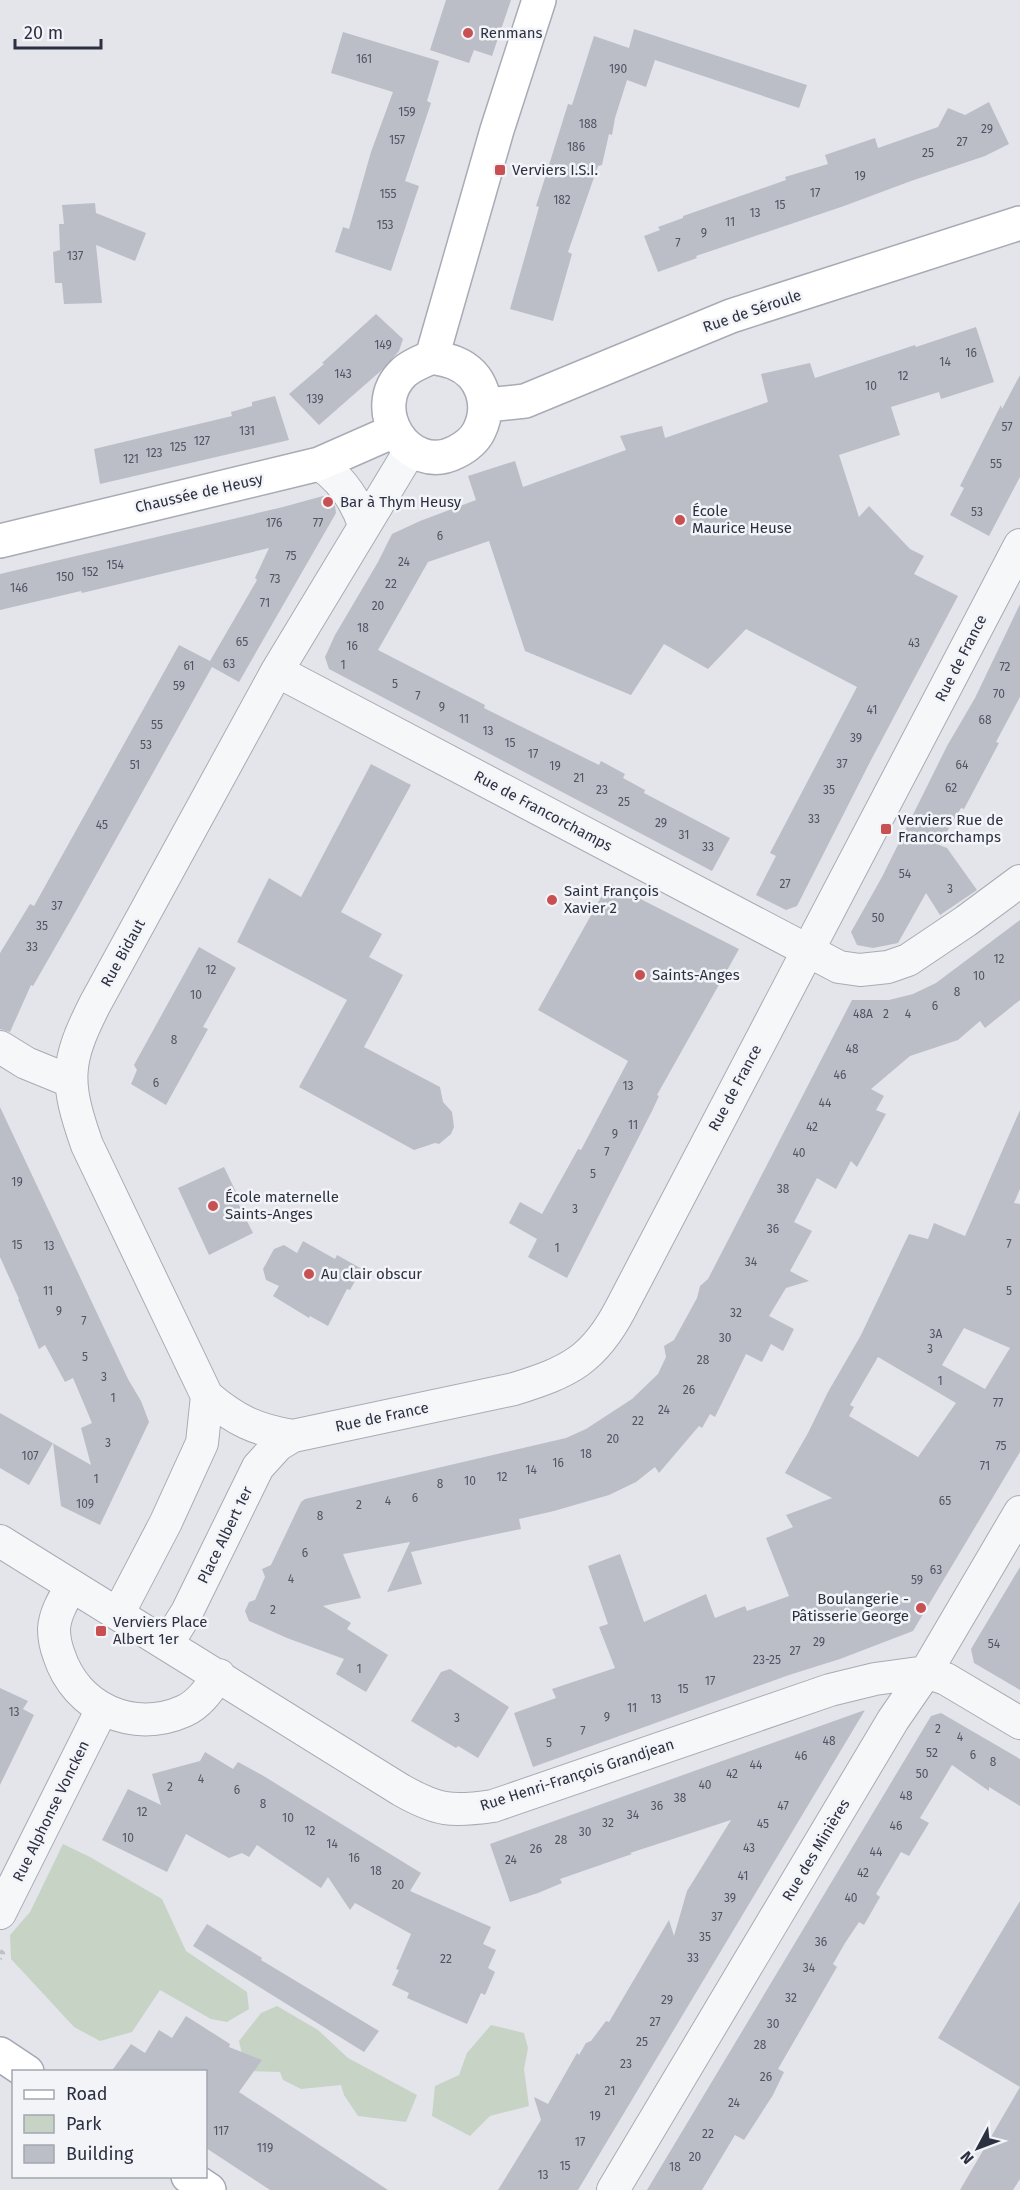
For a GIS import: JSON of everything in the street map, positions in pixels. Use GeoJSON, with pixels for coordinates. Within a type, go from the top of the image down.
{"type":"FeatureCollection","features":[{"type":"Feature","properties":{"kind":"main road"},"geometry":{"type":"LineString","coordinates":[[432,357],[497,130],[539,0]]}},
{"type":"Feature","properties":{"kind":"main road","name":"Rue de Séroule"},"geometry":{"type":"LineString","coordinates":[[487,405],[525,401],[731,316],[1020,223]]}},
{"type":"Feature","properties":{"kind":"main road"},"geometry":{"type":"LineString","coordinates":[[432,357],[455,363],[471,373],[482,389],[487,405],[480,429],[466,447],[452,454],[436,457],[421,454],[402,440],[390,421],[388,403],[393,386],[404,371],[432,357]]}},
{"type":"Feature","properties":{"kind":"main road","name":"Chaussée de Heusy"},"geometry":{"type":"LineString","coordinates":[[0,541],[319,464],[402,440]]}},
{"type":"Feature","properties":{"kind":"main road"},"geometry":{"type":"LineString","coordinates":[[0,2054],[24,2070]]}},
{"type":"Feature","properties":{"kind":"main road"},"geometry":{"type":"LineString","coordinates":[[191,2178],[208,2190]]}},
{"type":"Feature","properties":{"kind":"street","name":"Rue Bidaut"},"geometry":{"type":"LineString","coordinates":[[293,1436],[269,1432],[248,1425],[226,1413],[207,1396],[87,1145],[76,1114],[70,1081],[73,1057],[81,1032],[95,1004],[277,671],[364,525],[402,440]]}},
{"type":"Feature","properties":{"kind":"street"},"geometry":{"type":"LineString","coordinates":[[319,464],[332,473],[349,494],[359,510],[364,525]]}},
{"type":"Feature","properties":{"kind":"street","name":"Rue de France"},"geometry":{"type":"LineString","coordinates":[[293,1436],[514,1389],[556,1374],[586,1357],[611,1327],[1020,545]]}},
{"type":"Feature","properties":{"kind":"street","name":"Rue de Francorchamps"},"geometry":{"type":"LineString","coordinates":[[277,671],[839,967],[860,970],[888,967],[908,960],[927,949],[1020,881]]}},
{"type":"Feature","properties":{"kind":"street"},"geometry":{"type":"LineString","coordinates":[[0,1047],[26,1063],[70,1081]]}},
{"type":"Feature","properties":{"kind":"street"},"geometry":{"type":"LineString","coordinates":[[118,1614],[166,1522],[202,1443],[207,1396]]}},
{"type":"Feature","properties":{"kind":"street","name":"Place Albert 1er"},"geometry":{"type":"LineString","coordinates":[[167,1644],[188,1612],[258,1467],[278,1445],[293,1436]]}},
{"type":"Feature","properties":{"kind":"street","name":"Rue des Minières"},"geometry":{"type":"LineString","coordinates":[[613,2190],[893,1720],[926,1672],[1020,1512]]}},
{"type":"Feature","properties":{"kind":"street"},"geometry":{"type":"LineString","coordinates":[[0,1541],[71,1587],[219,1675],[207,1693],[186,1710],[147,1719],[124,1717],[102,1709],[87,1700],[65,1673],[56,1644],[54,1629],[56,1615],[71,1587]]}},
{"type":"Feature","properties":{"kind":"street"},"geometry":{"type":"LineString","coordinates":[[926,1672],[946,1679],[1020,1723]]}},
{"type":"Feature","properties":{"kind":"street","name":"Rue Henri-François Grandjean"},"geometry":{"type":"LineString","coordinates":[[219,1675],[423,1802],[445,1810],[467,1810],[504,1802],[830,1690],[875,1679],[926,1672]]}},
{"type":"Feature","properties":{"kind":"street","name":"Rue Alphonse Voncken"},"geometry":{"type":"LineString","coordinates":[[0,1913],[102,1709]]}},
{"type":"Feature","properties":{"kind":"path"},"geometry":{"type":"LineString","coordinates":[[0,1951],[3,1953],[0,1959]]}},
{"type":"Feature","properties":{"kind":"green space"},"geometry":{"type":"Polygon","coordinates":[[[63,1844],[162,1899],[186,1951],[247,1992],[249,2009],[227,2022],[211,2019],[160,1990],[132,2032],[100,2041],[74,2027],[11,1959],[10,1935],[30,1912],[63,1844]]]}},
{"type":"Feature","properties":{"kind":"green space"},"geometry":{"type":"Polygon","coordinates":[[[277,2006],[318,2030],[348,2058],[417,2095],[406,2122],[358,2116],[344,2095],[341,2085],[301,2089],[283,2080],[280,2072],[246,2071],[239,2041],[261,2013],[277,2006]]]}},
{"type":"Feature","properties":{"kind":"green space"},"geometry":{"type":"Polygon","coordinates":[[[491,2025],[524,2033],[528,2048],[524,2069],[529,2106],[490,2116],[470,2136],[432,2116],[435,2086],[459,2075],[467,2053],[491,2025]]]}},
{"type":"Feature","properties":{"kind":"building","name":"Renmans"},"geometry":{"type":"Polygon","coordinates":[[[446,0],[511,0],[492,56],[474,50],[469,63],[430,50],[446,0]]]}},
{"type":"Feature","properties":{"kind":"building"},"geometry":{"type":"Polygon","coordinates":[[[634,29],[807,85],[799,108],[655,60],[646,87],[627,80],[612,135],[609,134],[602,165],[598,166],[568,252],[572,254],[553,321],[510,309],[539,207],[536,206],[568,104],[572,105],[594,36],[629,48],[634,29]]]}},
{"type":"Feature","properties":{"kind":"building"},"geometry":{"type":"Polygon","coordinates":[[[343,32],[439,61],[427,101],[431,103],[405,181],[419,186],[391,271],[335,252],[343,227],[349,229],[371,152],[393,92],[331,73],[343,32]]]}},
{"type":"Feature","properties":{"kind":"building"},"geometry":{"type":"Polygon","coordinates":[[[989,102],[1009,144],[985,156],[696,256],[697,258],[658,272],[644,236],[660,230],[658,227],[786,180],[785,177],[828,164],[825,155],[875,138],[878,148],[938,127],[948,108],[965,115],[989,102]]]}},
{"type":"Feature","properties":{"kind":"building"},"geometry":{"type":"Polygon","coordinates":[[[95,203],[96,213],[146,233],[135,261],[96,245],[102,303],[64,304],[62,283],[55,283],[53,252],[60,250],[59,224],[64,224],[62,205],[95,203]]]}},
{"type":"Feature","properties":{"kind":"building"},"geometry":{"type":"Polygon","coordinates":[[[376,314],[403,339],[399,351],[383,369],[319,425],[289,394],[376,314]]]}},
{"type":"Feature","properties":{"kind":"building","name":"École Maurice Heuse"},"geometry":{"type":"Polygon","coordinates":[[[976,327],[994,382],[941,399],[939,392],[891,407],[900,435],[839,455],[859,517],[869,506],[910,549],[924,556],[914,574],[958,596],[797,906],[786,910],[756,895],[776,856],[770,853],[857,687],[746,629],[708,669],[664,644],[631,695],[525,651],[489,541],[428,562],[378,650],[485,705],[484,708],[599,765],[601,761],[625,774],[623,778],[645,790],[644,793],[730,838],[712,871],[329,669],[325,657],[335,635],[392,534],[476,500],[468,476],[515,461],[523,487],[626,450],[620,436],[662,426],[665,438],[768,402],[761,374],[810,363],[815,378],[976,327]]]}},
{"type":"Feature","properties":{"kind":"building"},"geometry":{"type":"Polygon","coordinates":[[[1020,375],[1020,477],[989,536],[950,515],[964,488],[960,486],[1001,405],[1002,409],[1020,375]]]}},
{"type":"Feature","properties":{"kind":"building"},"geometry":{"type":"Polygon","coordinates":[[[275,396],[289,440],[100,484],[94,449],[232,416],[231,412],[252,406],[252,402],[275,396]]]}},
{"type":"Feature","properties":{"kind":"building"},"geometry":{"type":"Polygon","coordinates":[[[323,496],[332,500],[336,513],[239,682],[212,667],[76,911],[33,986],[31,985],[10,1032],[0,1029],[0,953],[30,904],[34,906],[179,645],[210,661],[257,580],[255,578],[269,548],[82,593],[81,591],[0,610],[0,574],[323,496]]]}},
{"type":"Feature","properties":{"kind":"building"},"geometry":{"type":"Polygon","coordinates":[[[1020,604],[1020,697],[964,809],[961,808],[939,845],[947,848],[977,890],[940,915],[926,893],[898,943],[873,948],[857,945],[851,932],[882,877],[947,746],[975,698],[1020,604]]]}},
{"type":"Feature","properties":{"kind":"building"},"geometry":{"type":"Polygon","coordinates":[[[371,764],[411,785],[341,912],[382,934],[369,957],[403,975],[364,1047],[440,1087],[443,1102],[452,1112],[454,1127],[451,1134],[439,1144],[435,1143],[414,1150],[299,1087],[347,1000],[237,942],[269,878],[301,897],[371,764]]]}},
{"type":"Feature","properties":{"kind":"building","name":"Saints-Anges"},"geometry":{"type":"Polygon","coordinates":[[[609,883],[739,949],[657,1095],[659,1096],[652,1111],[567,1278],[528,1257],[537,1239],[509,1223],[520,1202],[542,1214],[578,1149],[581,1150],[628,1061],[538,1010],[609,883]]]}},
{"type":"Feature","properties":{"kind":"building"},"geometry":{"type":"Polygon","coordinates":[[[1020,920],[1020,1000],[985,1028],[980,1021],[958,1040],[910,1056],[871,1089],[884,1096],[876,1110],[886,1114],[857,1167],[851,1161],[836,1189],[817,1178],[794,1222],[812,1231],[790,1271],[809,1281],[786,1288],[769,1316],[794,1329],[783,1351],[771,1344],[762,1362],[746,1354],[715,1417],[710,1414],[702,1428],[699,1426],[659,1473],[655,1467],[636,1482],[609,1495],[519,1519],[521,1529],[411,1552],[422,1584],[387,1592],[410,1542],[343,1554],[361,1598],[323,1606],[351,1623],[347,1629],[388,1655],[366,1692],[336,1674],[344,1659],[249,1621],[245,1611],[249,1602],[255,1600],[265,1577],[262,1569],[271,1565],[301,1502],[305,1499],[566,1438],[586,1429],[632,1399],[658,1374],[666,1357],[664,1346],[674,1340],[697,1298],[700,1286],[708,1279],[852,1000],[889,1000],[913,994],[936,983],[1020,920]]]}},
{"type":"Feature","properties":{"kind":"building"},"geometry":{"type":"Polygon","coordinates":[[[199,947],[236,968],[203,1027],[208,1029],[166,1105],[131,1084],[137,1070],[134,1065],[199,947]]]}},
{"type":"Feature","properties":{"kind":"building"},"geometry":{"type":"Polygon","coordinates":[[[0,1107],[149,1422],[100,1525],[61,1506],[53,1443],[91,1465],[81,1428],[92,1423],[73,1378],[65,1382],[45,1345],[39,1349],[0,1257],[0,1107]]]}},
{"type":"Feature","properties":{"kind":"building"},"geometry":{"type":"Polygon","coordinates":[[[1020,1110],[1020,1189],[1014,1203],[1020,1204],[1020,1452],[913,1631],[533,1767],[514,1713],[556,1698],[552,1689],[615,1668],[599,1627],[608,1624],[588,1566],[620,1554],[644,1622],[706,1594],[715,1618],[745,1606],[747,1611],[789,1596],[766,1538],[793,1527],[786,1515],[832,1498],[785,1473],[861,1335],[909,1234],[928,1239],[934,1223],[965,1236],[1020,1110]],[[964,1328],[942,1365],[985,1389],[1010,1348],[964,1328]],[[878,1357],[850,1405],[854,1407],[849,1416],[918,1457],[956,1403],[878,1357]]]}},
{"type":"Feature","properties":{"kind":"building","name":"École maternelle Saints-Anges"},"geometry":{"type":"Polygon","coordinates":[[[224,1167],[236,1192],[234,1195],[253,1233],[209,1255],[178,1188],[224,1167]]]}},
{"type":"Feature","properties":{"kind":"building"},"geometry":{"type":"Polygon","coordinates":[[[303,1241],[335,1259],[337,1255],[362,1269],[350,1290],[347,1289],[328,1326],[310,1316],[309,1318],[273,1296],[279,1286],[266,1280],[263,1269],[274,1249],[284,1245],[297,1253],[303,1241]]]}},
{"type":"Feature","properties":{"kind":"building"},"geometry":{"type":"Polygon","coordinates":[[[0,1413],[53,1443],[29,1485],[0,1468],[0,1413]]]}},
{"type":"Feature","properties":{"kind":"building"},"geometry":{"type":"Polygon","coordinates":[[[1020,1567],[1020,1690],[974,1663],[971,1649],[1020,1567]]]}},
{"type":"Feature","properties":{"kind":"building"},"geometry":{"type":"Polygon","coordinates":[[[450,1669],[509,1707],[478,1758],[458,1746],[456,1748],[411,1721],[441,1672],[450,1669]]]}},
{"type":"Feature","properties":{"kind":"building"},"geometry":{"type":"Polygon","coordinates":[[[0,1688],[28,1701],[23,1709],[34,1715],[0,1785],[0,1688]]]}},
{"type":"Feature","properties":{"kind":"building"},"geometry":{"type":"Polygon","coordinates":[[[865,1710],[578,2190],[498,2190],[541,2120],[534,2097],[548,2104],[577,2053],[579,2055],[586,2043],[591,2041],[606,2021],[609,2022],[669,1920],[674,1936],[687,1891],[731,1820],[630,1853],[632,1854],[560,1879],[562,1883],[510,1902],[490,1844],[865,1710]]]}},
{"type":"Feature","properties":{"kind":"building"},"geometry":{"type":"Polygon","coordinates":[[[941,1713],[1020,1759],[1020,1806],[989,1787],[989,1791],[952,1765],[920,1818],[929,1823],[909,1856],[901,1852],[876,1894],[880,1897],[864,1925],[859,1922],[845,1943],[833,1964],[837,1967],[778,2069],[784,2072],[773,2095],[744,2140],[735,2135],[702,2190],[647,2190],[931,1716],[941,1713]]]}},
{"type":"Feature","properties":{"kind":"building"},"geometry":{"type":"Polygon","coordinates":[[[205,1752],[233,1769],[238,1762],[262,1775],[421,1873],[410,1891],[491,1927],[483,1944],[496,1950],[488,1968],[495,1972],[485,1995],[481,1993],[467,2024],[407,1998],[409,1993],[392,1985],[399,1970],[396,1969],[411,1934],[355,1903],[350,1910],[328,1877],[321,1888],[257,1845],[249,1857],[242,1853],[229,1858],[186,1834],[167,1872],[102,1840],[128,1789],[161,1805],[152,1774],[200,1761],[205,1752]]]}},
{"type":"Feature","properties":{"kind":"building"},"geometry":{"type":"Polygon","coordinates":[[[1020,1901],[1020,2087],[938,2038],[1020,1901]]]}},
{"type":"Feature","properties":{"kind":"building"},"geometry":{"type":"Polygon","coordinates":[[[207,1924],[262,1958],[261,1960],[379,2031],[364,2052],[193,1946],[207,1924]]]}},
{"type":"Feature","properties":{"kind":"building"},"geometry":{"type":"Polygon","coordinates":[[[186,2016],[230,2044],[229,2047],[262,2060],[239,2092],[388,2190],[270,2190],[207,2149],[207,2070],[112,2070],[131,2044],[145,2053],[159,2030],[172,2038],[186,2016]]]}},
{"type":"Feature","properties":{"kind":"building"},"geometry":{"type":"Polygon","coordinates":[[[1020,2087],[1020,2179],[1013,2190],[960,2190],[1020,2087]]]}},
{"type":"Feature","properties":{"kind":"place","name":"Renmans"},"geometry":{"type":"Point","coordinates":[468,33]}},
{"type":"Feature","properties":{"kind":"place","name":"Verviers I.S.I."},"geometry":{"type":"Point","coordinates":[500,170]}},
{"type":"Feature","properties":{"kind":"place","name":"Bar à Thym Heusy"},"geometry":{"type":"Point","coordinates":[328,502]}},
{"type":"Feature","properties":{"kind":"place","name":"École Maurice Heuse"},"geometry":{"type":"Point","coordinates":[680,520]}},
{"type":"Feature","properties":{"kind":"place","name":"Verviers Rue de Francorchamps"},"geometry":{"type":"Point","coordinates":[886,829]}},
{"type":"Feature","properties":{"kind":"place","name":"Saint François Xavier 2"},"geometry":{"type":"Point","coordinates":[552,900]}},
{"type":"Feature","properties":{"kind":"place","name":"Saints-Anges"},"geometry":{"type":"Point","coordinates":[640,975]}},
{"type":"Feature","properties":{"kind":"place","name":"École maternelle Saints-Anges"},"geometry":{"type":"Point","coordinates":[213,1206]}},
{"type":"Feature","properties":{"kind":"place","name":"Au clair obscur"},"geometry":{"type":"Point","coordinates":[309,1274]}},
{"type":"Feature","properties":{"kind":"place","name":"Boulangerie - Pâtisserie George"},"geometry":{"type":"Point","coordinates":[921,1608]}},
{"type":"Feature","properties":{"kind":"place","name":"Verviers Place Albert 1er"},"geometry":{"type":"Point","coordinates":[101,1631]}}]}
